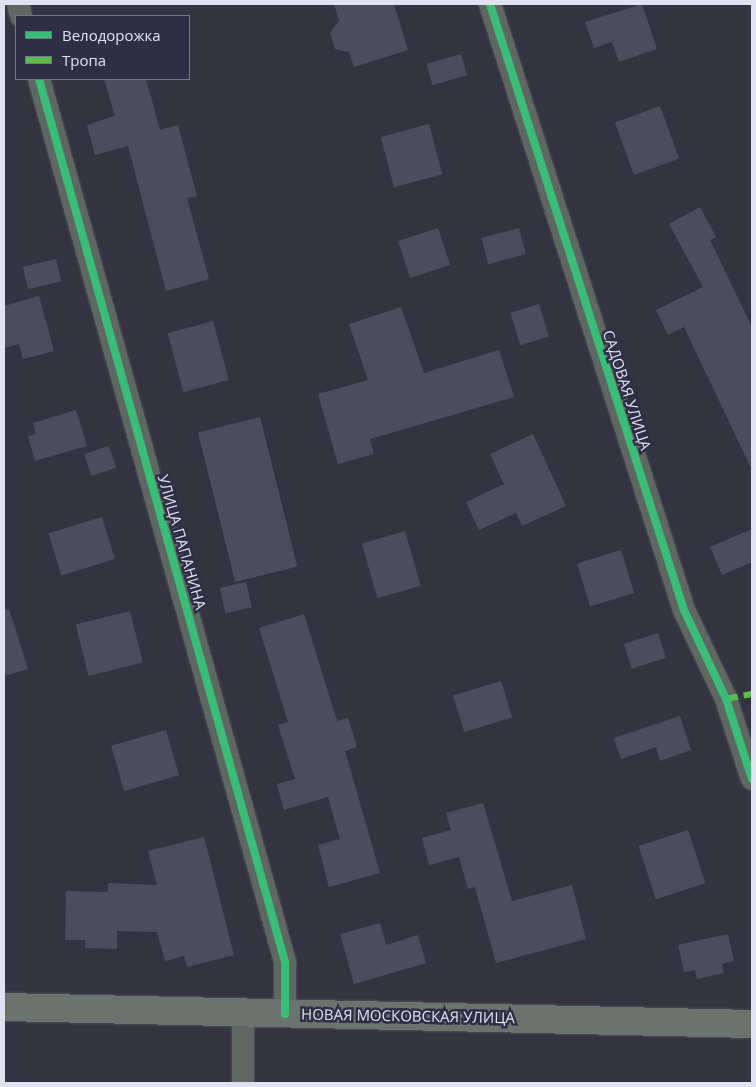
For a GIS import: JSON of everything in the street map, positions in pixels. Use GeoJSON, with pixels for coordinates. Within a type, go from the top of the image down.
{"type":"FeatureCollection","features":[{"type":"Feature","properties":{"kind":"street","name":"САДОВАЯ УЛИЦА"},"geometry":{"type":"LineString","coordinates":[[490,4],[684,610],[726,699],[752,779]]}},
{"type":"Feature","properties":{"kind":"street","name":"УЛИЦА ПАПАНИНА"},"geometry":{"type":"LineString","coordinates":[[38,80],[285,962],[285,1014]]}},
{"type":"Feature","properties":{"kind":"street","name":"НОВАЯ МОСКОВСКАЯ УЛИЦА"},"geometry":{"type":"LineString","coordinates":[[4,1007],[752,1024]]}},
{"type":"Feature","properties":{"kind":"street"},"geometry":{"type":"LineString","coordinates":[[243,1012],[244,1083]]}},
{"type":"Feature","properties":{"kind":"building"},"geometry":{"type":"Polygon","coordinates":[[[334,4],[394,4],[408,50],[354,67],[349,52],[335,49],[330,33],[339,21],[334,4]]]}},
{"type":"Feature","properties":{"kind":"building"},"geometry":{"type":"Polygon","coordinates":[[[642,4],[657,49],[619,62],[612,42],[594,48],[585,22],[642,4]]]}},
{"type":"Feature","properties":{"kind":"building"},"geometry":{"type":"Polygon","coordinates":[[[461,54],[467,75],[432,85],[426,64],[461,54]]]}},
{"type":"Feature","properties":{"kind":"building"},"geometry":{"type":"Polygon","coordinates":[[[104,80],[146,80],[160,130],[178,125],[197,196],[187,198],[209,279],[166,291],[128,146],[95,155],[87,125],[115,116],[104,80]]]}},
{"type":"Feature","properties":{"kind":"building"},"geometry":{"type":"Polygon","coordinates":[[[660,106],[679,159],[634,175],[615,122],[660,106]]]}},
{"type":"Feature","properties":{"kind":"building"},"geometry":{"type":"Polygon","coordinates":[[[429,124],[442,174],[394,187],[381,137],[429,124]]]}},
{"type":"Feature","properties":{"kind":"building"},"geometry":{"type":"Polygon","coordinates":[[[700,207],[716,237],[710,240],[752,327],[752,470],[684,327],[668,335],[656,310],[703,287],[669,224],[700,207]]]}},
{"type":"Feature","properties":{"kind":"building"},"geometry":{"type":"Polygon","coordinates":[[[438,228],[450,265],[410,278],[398,241],[438,228]]]}},
{"type":"Feature","properties":{"kind":"building"},"geometry":{"type":"Polygon","coordinates":[[[519,228],[526,254],[488,264],[481,238],[519,228]]]}},
{"type":"Feature","properties":{"kind":"building"},"geometry":{"type":"Polygon","coordinates":[[[56,259],[61,281],[28,289],[23,267],[56,259]]]}},
{"type":"Feature","properties":{"kind":"building"},"geometry":{"type":"Polygon","coordinates":[[[39,296],[54,351],[23,359],[19,344],[4,348],[4,306],[39,296]]]}},
{"type":"Feature","properties":{"kind":"building"},"geometry":{"type":"Polygon","coordinates":[[[539,304],[549,337],[520,345],[510,313],[539,304]]]}},
{"type":"Feature","properties":{"kind":"building"},"geometry":{"type":"Polygon","coordinates":[[[401,307],[424,373],[499,350],[514,397],[370,439],[374,454],[338,464],[318,394],[368,380],[349,324],[401,307]]]}},
{"type":"Feature","properties":{"kind":"building"},"geometry":{"type":"Polygon","coordinates":[[[213,321],[229,380],[183,392],[168,333],[213,321]]]}},
{"type":"Feature","properties":{"kind":"building"},"geometry":{"type":"Polygon","coordinates":[[[76,410],[87,446],[35,461],[28,436],[36,434],[33,423],[76,410]]]}},
{"type":"Feature","properties":{"kind":"building"},"geometry":{"type":"Polygon","coordinates":[[[260,417],[297,566],[235,582],[198,432],[260,417]]]}},
{"type":"Feature","properties":{"kind":"building"},"geometry":{"type":"Polygon","coordinates":[[[533,434],[566,506],[522,526],[516,513],[479,530],[466,502],[504,484],[490,454],[533,434]]]}},
{"type":"Feature","properties":{"kind":"building"},"geometry":{"type":"Polygon","coordinates":[[[109,446],[116,468],[91,476],[84,454],[109,446]]]}},
{"type":"Feature","properties":{"kind":"building"},"geometry":{"type":"Polygon","coordinates":[[[102,517],[115,559],[61,575],[48,533],[102,517]]]}},
{"type":"Feature","properties":{"kind":"building"},"geometry":{"type":"Polygon","coordinates":[[[752,529],[752,562],[722,575],[710,547],[752,529]]]}},
{"type":"Feature","properties":{"kind":"building"},"geometry":{"type":"Polygon","coordinates":[[[405,531],[421,586],[377,598],[362,543],[405,531]]]}},
{"type":"Feature","properties":{"kind":"building"},"geometry":{"type":"Polygon","coordinates":[[[621,550],[634,593],[590,606],[577,563],[621,550]]]}},
{"type":"Feature","properties":{"kind":"building"},"geometry":{"type":"Polygon","coordinates":[[[246,582],[252,607],[226,613],[220,588],[246,582]]]}},
{"type":"Feature","properties":{"kind":"building"},"geometry":{"type":"Polygon","coordinates":[[[9,609],[28,669],[4,676],[4,610],[9,609]]]}},
{"type":"Feature","properties":{"kind":"building"},"geometry":{"type":"Polygon","coordinates":[[[130,611],[143,662],[88,676],[76,625],[130,611]]]}},
{"type":"Feature","properties":{"kind":"building"},"geometry":{"type":"Polygon","coordinates":[[[304,614],[337,721],[348,718],[357,747],[345,751],[380,873],[329,887],[318,845],[340,839],[328,797],[284,810],[277,784],[295,779],[278,725],[288,722],[259,628],[304,614]]]}},
{"type":"Feature","properties":{"kind":"building"},"geometry":{"type":"Polygon","coordinates":[[[658,633],[666,658],[632,669],[624,644],[658,633]]]}},
{"type":"Feature","properties":{"kind":"building"},"geometry":{"type":"Polygon","coordinates":[[[501,681],[512,717],[464,732],[453,696],[501,681]]]}},
{"type":"Feature","properties":{"kind":"building"},"geometry":{"type":"Polygon","coordinates":[[[680,716],[691,750],[660,761],[656,747],[621,759],[614,738],[680,716]]]}},
{"type":"Feature","properties":{"kind":"building"},"geometry":{"type":"Polygon","coordinates":[[[166,730],[179,775],[124,791],[111,746],[166,730]]]}},
{"type":"Feature","properties":{"kind":"building"},"geometry":{"type":"Polygon","coordinates":[[[483,803],[512,901],[572,885],[586,939],[496,963],[475,887],[468,889],[459,857],[429,865],[422,838],[451,830],[446,813],[483,803]]]}},
{"type":"Feature","properties":{"kind":"building"},"geometry":{"type":"Polygon","coordinates":[[[688,830],[705,883],[656,899],[639,846],[688,830]]]}},
{"type":"Feature","properties":{"kind":"building"},"geometry":{"type":"Polygon","coordinates":[[[204,837],[234,955],[187,967],[184,956],[165,961],[157,932],[117,931],[117,949],[85,948],[85,940],[65,940],[66,891],[108,892],[108,883],[157,885],[148,851],[204,837]]]}},
{"type":"Feature","properties":{"kind":"building"},"geometry":{"type":"Polygon","coordinates":[[[380,923],[386,945],[418,935],[426,963],[354,984],[340,934],[380,923]]]}},
{"type":"Feature","properties":{"kind":"building"},"geometry":{"type":"Polygon","coordinates":[[[728,934],[734,961],[722,964],[724,973],[697,979],[695,970],[684,972],[678,945],[728,934]]]}},
{"type":"Feature","properties":{"kind":"marked path"},"geometry":{"type":"LineString","coordinates":[[726,699],[752,694]]}},
{"type":"Feature","properties":{"kind":"cycle path"},"geometry":{"type":"LineString","coordinates":[[490,4],[684,610],[726,699],[752,779]]}},
{"type":"Feature","properties":{"kind":"cycle path"},"geometry":{"type":"LineString","coordinates":[[39,80],[285,962],[285,1014]]}}]}
